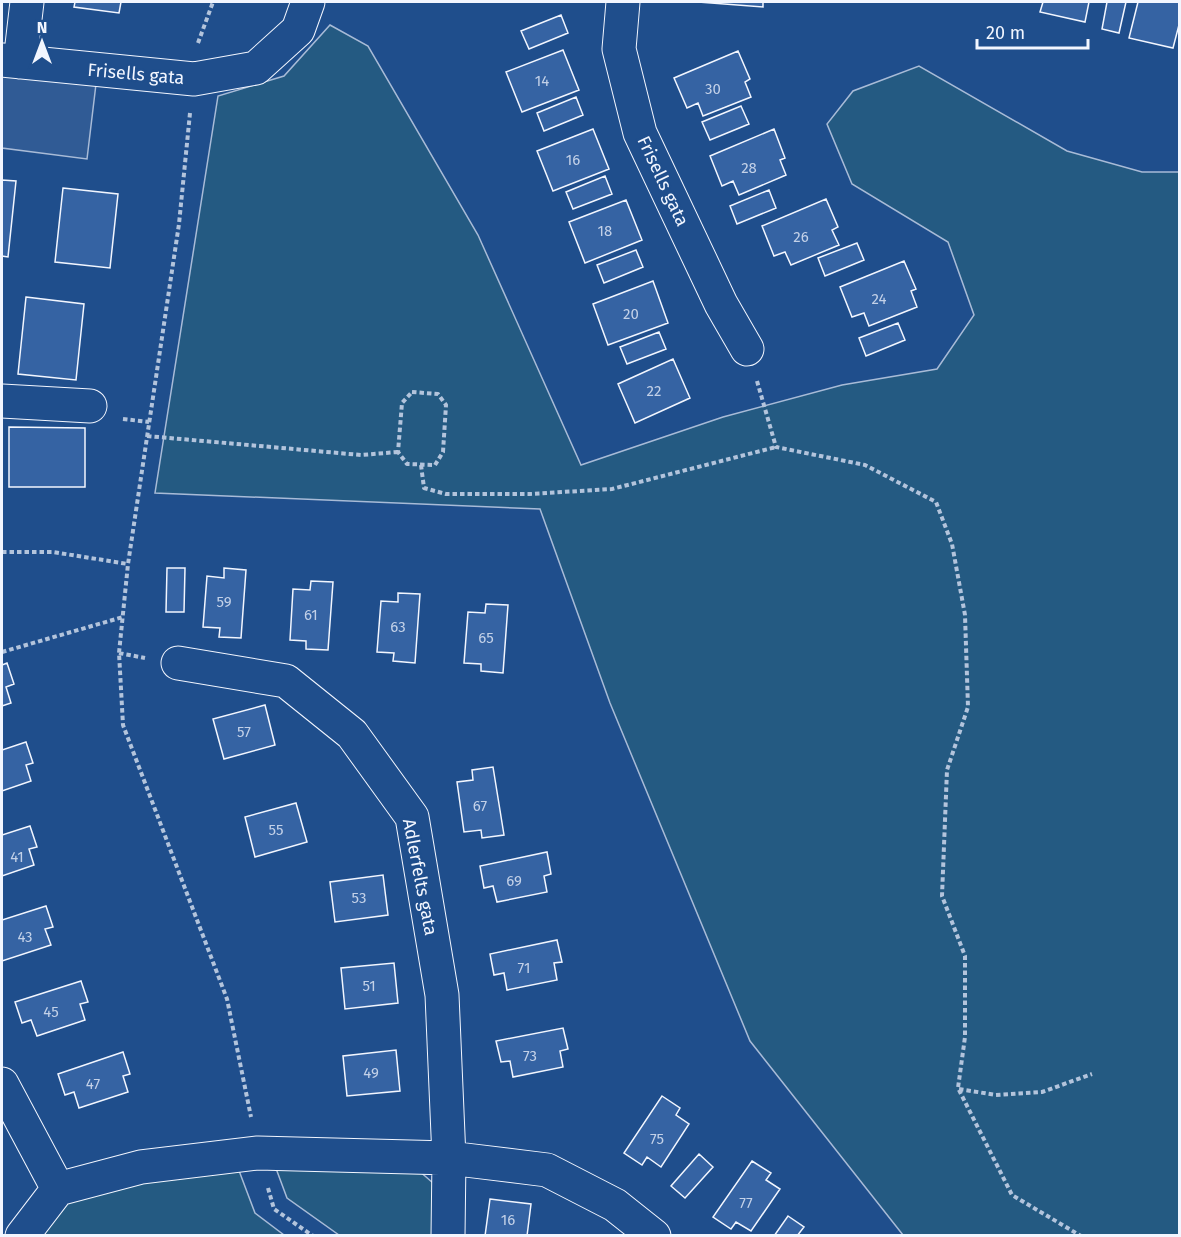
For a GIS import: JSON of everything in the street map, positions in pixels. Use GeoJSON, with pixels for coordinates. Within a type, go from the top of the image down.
{"type":"FeatureCollection","features":[{"type":"Feature","properties":{"kind":"street"},"geometry":{"type":"LineString","coordinates":[[11,61],[27,2]]}},
{"type":"Feature","properties":{"kind":"street","name":"Frisells gata"},"geometry":{"type":"LineString","coordinates":[[11,61],[194,79],[256,68],[298,30],[308,2]]}},
{"type":"Feature","properties":{"kind":"street","name":"Frisells gata"},"geometry":{"type":"LineString","coordinates":[[623,2],[619,50],[640,132],[721,304],[747,349]]}},
{"type":"Feature","properties":{"kind":"street"},"geometry":{"type":"LineString","coordinates":[[2,401],[90,406]]}},
{"type":"Feature","properties":{"kind":"street","name":"Adlerfelts gata"},"geometry":{"type":"LineString","coordinates":[[178,663],[286,681],[352,734],[412,817],[442,995],[449,1158],[447,1236]]}},
{"type":"Feature","properties":{"kind":"street"},"geometry":{"type":"LineString","coordinates":[[2,1084],[58,1189]]}},
{"type":"Feature","properties":{"kind":"street"},"geometry":{"type":"LineString","coordinates":[[22,1236],[58,1189],[141,1167],[258,1153],[449,1158],[547,1170],[615,1205],[654,1236]]}},
{"type":"Feature","properties":{"kind":"path"},"geometry":{"type":"LineString","coordinates":[[747,349],[776,447]]}},
{"type":"Feature","properties":{"kind":"path"},"geometry":{"type":"LineString","coordinates":[[412,392],[438,394],[446,405],[443,452],[435,465],[421,465],[407,464],[398,452],[402,403],[412,392]]}},
{"type":"Feature","properties":{"kind":"path"},"geometry":{"type":"LineString","coordinates":[[147,436],[361,456],[398,452]]}},
{"type":"Feature","properties":{"kind":"path"},"geometry":{"type":"LineString","coordinates":[[421,465],[424,488],[446,494],[530,494],[612,489],[776,447],[865,465],[936,502],[952,543],[965,615],[968,707],[947,770],[942,896],[964,956],[965,1037],[958,1088],[1012,1195],[1081,1236]]}},
{"type":"Feature","properties":{"kind":"path"},"geometry":{"type":"LineString","coordinates":[[2,552],[53,552],[128,564]]}},
{"type":"Feature","properties":{"kind":"path"},"geometry":{"type":"LineString","coordinates":[[2,652],[123,617]]}},
{"type":"Feature","properties":{"kind":"path"},"geometry":{"type":"LineString","coordinates":[[958,1088],[996,1095],[1042,1092],[1092,1074]]}},
{"type":"Feature","properties":{"kind":"shaded area"},"geometry":{"type":"Polygon","coordinates":[[[330,25],[368,46],[478,235],[581,465],[723,417],[842,385],[937,369],[974,315],[948,242],[852,184],[827,124],[853,91],[919,66],[1067,151],[1142,172],[1179,172],[1179,1235],[903,1235],[750,1041],[610,703],[540,509],[155,493],[218,96],[284,76],[330,25]]]}},
{"type":"Feature","properties":{"kind":"shaded area"},"geometry":{"type":"Polygon","coordinates":[[[2,72],[96,84],[87,159],[2,148],[2,72]]]}},
{"type":"Feature","properties":{"kind":"shaded area"},"geometry":{"type":"Polygon","coordinates":[[[274,1163],[418,1170],[433,1183],[432,1235],[339,1235],[287,1198],[274,1163]]]}},
{"type":"Feature","properties":{"kind":"shaded area"},"geometry":{"type":"Polygon","coordinates":[[[238,1168],[255,1213],[284,1235],[40,1236],[69,1199],[96,1190],[238,1168]]]}},
{"type":"Feature","properties":{"kind":"building"},"geometry":{"type":"Polygon","coordinates":[[[75,2],[121,2],[119,13],[74,7],[75,2]]]}},
{"type":"Feature","properties":{"kind":"building"},"geometry":{"type":"Polygon","coordinates":[[[698,2],[763,2],[763,7],[698,2]]]}},
{"type":"Feature","properties":{"kind":"building"},"geometry":{"type":"Polygon","coordinates":[[[1043,2],[1089,2],[1085,22],[1040,12],[1043,2]]]}},
{"type":"Feature","properties":{"kind":"building"},"geometry":{"type":"Polygon","coordinates":[[[1107,2],[1126,2],[1119,33],[1102,29],[1107,2]]]}},
{"type":"Feature","properties":{"kind":"building"},"geometry":{"type":"Polygon","coordinates":[[[1138,2],[1180,2],[1180,21],[1173,48],[1129,38],[1138,2]]]}},
{"type":"Feature","properties":{"kind":"building"},"geometry":{"type":"Polygon","coordinates":[[[561,15],[568,33],[529,49],[521,31],[561,15]]]}},
{"type":"Feature","properties":{"kind":"building"},"geometry":{"type":"Polygon","coordinates":[[[563,50],[579,90],[522,112],[506,72],[563,50]]]}},
{"type":"Feature","properties":{"kind":"building"},"geometry":{"type":"Polygon","coordinates":[[[738,51],[750,79],[745,82],[751,97],[703,116],[698,103],[687,108],[674,78],[738,51]]]}},
{"type":"Feature","properties":{"kind":"building"},"geometry":{"type":"Polygon","coordinates":[[[576,97],[583,115],[544,131],[537,113],[576,97]]]}},
{"type":"Feature","properties":{"kind":"building"},"geometry":{"type":"Polygon","coordinates":[[[741,106],[749,124],[710,140],[702,122],[741,106]]]}},
{"type":"Feature","properties":{"kind":"building"},"geometry":{"type":"Polygon","coordinates":[[[593,129],[609,169],[553,191],[537,151],[593,129]]]}},
{"type":"Feature","properties":{"kind":"building"},"geometry":{"type":"Polygon","coordinates":[[[774,129],[785,158],[780,160],[786,175],[739,195],[733,181],[722,186],[710,156],[774,129]]]}},
{"type":"Feature","properties":{"kind":"building"},"geometry":{"type":"Polygon","coordinates":[[[605,176],[612,194],[573,209],[566,192],[605,176]]]}},
{"type":"Feature","properties":{"kind":"building"},"geometry":{"type":"Polygon","coordinates":[[[2,180],[16,181],[8,257],[2,256],[2,180]]]}},
{"type":"Feature","properties":{"kind":"building"},"geometry":{"type":"Polygon","coordinates":[[[63,188],[118,194],[110,268],[55,262],[63,188]]]}},
{"type":"Feature","properties":{"kind":"building"},"geometry":{"type":"Polygon","coordinates":[[[769,190],[776,208],[737,224],[730,206],[769,190]]]}},
{"type":"Feature","properties":{"kind":"building"},"geometry":{"type":"Polygon","coordinates":[[[826,199],[838,227],[832,230],[839,245],[791,265],[785,252],[774,256],[762,226],[826,199]]]}},
{"type":"Feature","properties":{"kind":"building"},"geometry":{"type":"Polygon","coordinates":[[[626,200],[642,240],[585,263],[569,222],[626,200]]]}},
{"type":"Feature","properties":{"kind":"building"},"geometry":{"type":"Polygon","coordinates":[[[857,243],[864,260],[825,276],[818,258],[857,243]]]}},
{"type":"Feature","properties":{"kind":"building"},"geometry":{"type":"Polygon","coordinates":[[[636,250],[643,267],[604,283],[597,265],[636,250]]]}},
{"type":"Feature","properties":{"kind":"building"},"geometry":{"type":"Polygon","coordinates":[[[904,261],[916,289],[911,291],[917,307],[869,326],[864,313],[852,317],[840,287],[904,261]]]}},
{"type":"Feature","properties":{"kind":"building"},"geometry":{"type":"Polygon","coordinates":[[[653,281],[668,323],[608,345],[593,304],[653,281]]]}},
{"type":"Feature","properties":{"kind":"building"},"geometry":{"type":"Polygon","coordinates":[[[26,297],[84,304],[76,380],[18,374],[26,297]]]}},
{"type":"Feature","properties":{"kind":"building"},"geometry":{"type":"Polygon","coordinates":[[[898,323],[905,340],[866,356],[859,338],[898,323]]]}},
{"type":"Feature","properties":{"kind":"building"},"geometry":{"type":"Polygon","coordinates":[[[659,332],[666,349],[627,364],[620,347],[659,332]]]}},
{"type":"Feature","properties":{"kind":"building"},"geometry":{"type":"Polygon","coordinates":[[[673,359],[690,398],[635,423],[618,384],[673,359]]]}},
{"type":"Feature","properties":{"kind":"building"},"geometry":{"type":"Polygon","coordinates":[[[9,427],[85,428],[85,487],[9,487],[9,427]]]}},
{"type":"Feature","properties":{"kind":"building"},"geometry":{"type":"Polygon","coordinates":[[[167,568],[185,568],[184,612],[166,612],[167,568]]]}},
{"type":"Feature","properties":{"kind":"building"},"geometry":{"type":"Polygon","coordinates":[[[224,568],[246,570],[241,638],[219,637],[220,628],[203,627],[207,576],[224,578],[224,568]]]}},
{"type":"Feature","properties":{"kind":"building"},"geometry":{"type":"Polygon","coordinates":[[[311,581],[333,582],[328,650],[306,649],[306,641],[290,640],[293,589],[310,590],[311,581]]]}},
{"type":"Feature","properties":{"kind":"building"},"geometry":{"type":"Polygon","coordinates":[[[398,593],[420,594],[415,663],[393,661],[394,653],[377,652],[381,601],[398,602],[398,593]]]}},
{"type":"Feature","properties":{"kind":"building"},"geometry":{"type":"Polygon","coordinates":[[[486,604],[508,605],[503,673],[481,671],[481,664],[464,663],[468,612],[485,613],[486,604]]]}},
{"type":"Feature","properties":{"kind":"building"},"geometry":{"type":"Polygon","coordinates":[[[7,663],[14,684],[6,687],[11,703],[2,706],[2,665],[7,663]]]}},
{"type":"Feature","properties":{"kind":"building"},"geometry":{"type":"Polygon","coordinates":[[[265,705],[275,745],[224,759],[213,719],[265,705]]]}},
{"type":"Feature","properties":{"kind":"building"},"geometry":{"type":"Polygon","coordinates":[[[26,742],[33,763],[26,765],[31,781],[2,791],[2,750],[26,742]]]}},
{"type":"Feature","properties":{"kind":"building"},"geometry":{"type":"Polygon","coordinates":[[[493,767],[504,835],[482,838],[481,830],[464,832],[457,782],[473,780],[472,770],[493,767]]]}},
{"type":"Feature","properties":{"kind":"building"},"geometry":{"type":"Polygon","coordinates":[[[296,803],[307,842],[255,857],[245,817],[296,803]]]}},
{"type":"Feature","properties":{"kind":"building"},"geometry":{"type":"Polygon","coordinates":[[[30,826],[37,847],[29,849],[34,865],[2,876],[2,835],[30,826]]]}},
{"type":"Feature","properties":{"kind":"building"},"geometry":{"type":"Polygon","coordinates":[[[547,852],[551,874],[544,876],[547,892],[497,902],[493,886],[484,888],[480,866],[547,852]]]}},
{"type":"Feature","properties":{"kind":"building"},"geometry":{"type":"Polygon","coordinates":[[[383,875],[388,915],[335,922],[330,882],[383,875]]]}},
{"type":"Feature","properties":{"kind":"building"},"geometry":{"type":"Polygon","coordinates":[[[46,906],[53,927],[45,929],[51,945],[2,961],[2,920],[46,906]]]}},
{"type":"Feature","properties":{"kind":"building"},"geometry":{"type":"Polygon","coordinates":[[[557,940],[562,962],[554,963],[557,980],[507,990],[504,973],[494,975],[490,954],[557,940]]]}},
{"type":"Feature","properties":{"kind":"building"},"geometry":{"type":"Polygon","coordinates":[[[394,963],[398,1003],[345,1009],[341,968],[394,963]]]}},
{"type":"Feature","properties":{"kind":"building"},"geometry":{"type":"Polygon","coordinates":[[[81,981],[88,1002],[80,1004],[85,1020],[37,1036],[31,1020],[22,1023],[15,1002],[81,981]]]}},
{"type":"Feature","properties":{"kind":"building"},"geometry":{"type":"Polygon","coordinates":[[[563,1028],[568,1049],[560,1051],[563,1067],[513,1077],[510,1061],[501,1062],[496,1041],[563,1028]]]}},
{"type":"Feature","properties":{"kind":"building"},"geometry":{"type":"Polygon","coordinates":[[[396,1050],[400,1091],[347,1096],[343,1056],[396,1050]]]}},
{"type":"Feature","properties":{"kind":"building"},"geometry":{"type":"Polygon","coordinates":[[[123,1052],[130,1074],[123,1076],[128,1092],[79,1108],[74,1092],[65,1095],[58,1074],[123,1052]]]}},
{"type":"Feature","properties":{"kind":"building"},"geometry":{"type":"Polygon","coordinates":[[[662,1096],[680,1108],[676,1115],[689,1124],[661,1167],[647,1157],[642,1165],[624,1153],[662,1096]]]}},
{"type":"Feature","properties":{"kind":"building"},"geometry":{"type":"Polygon","coordinates":[[[699,1154],[713,1167],[685,1198],[671,1186],[699,1154]]]}},
{"type":"Feature","properties":{"kind":"building"},"geometry":{"type":"Polygon","coordinates":[[[752,1161],[771,1173],[766,1180],[780,1189],[751,1231],[736,1222],[731,1229],[713,1217],[752,1161]]]}},
{"type":"Feature","properties":{"kind":"building"},"geometry":{"type":"Polygon","coordinates":[[[490,1199],[531,1204],[527,1236],[485,1236],[490,1199]]]}},
{"type":"Feature","properties":{"kind":"building"},"geometry":{"type":"Polygon","coordinates":[[[788,1216],[804,1227],[797,1236],[774,1236],[788,1216]]]}}]}
